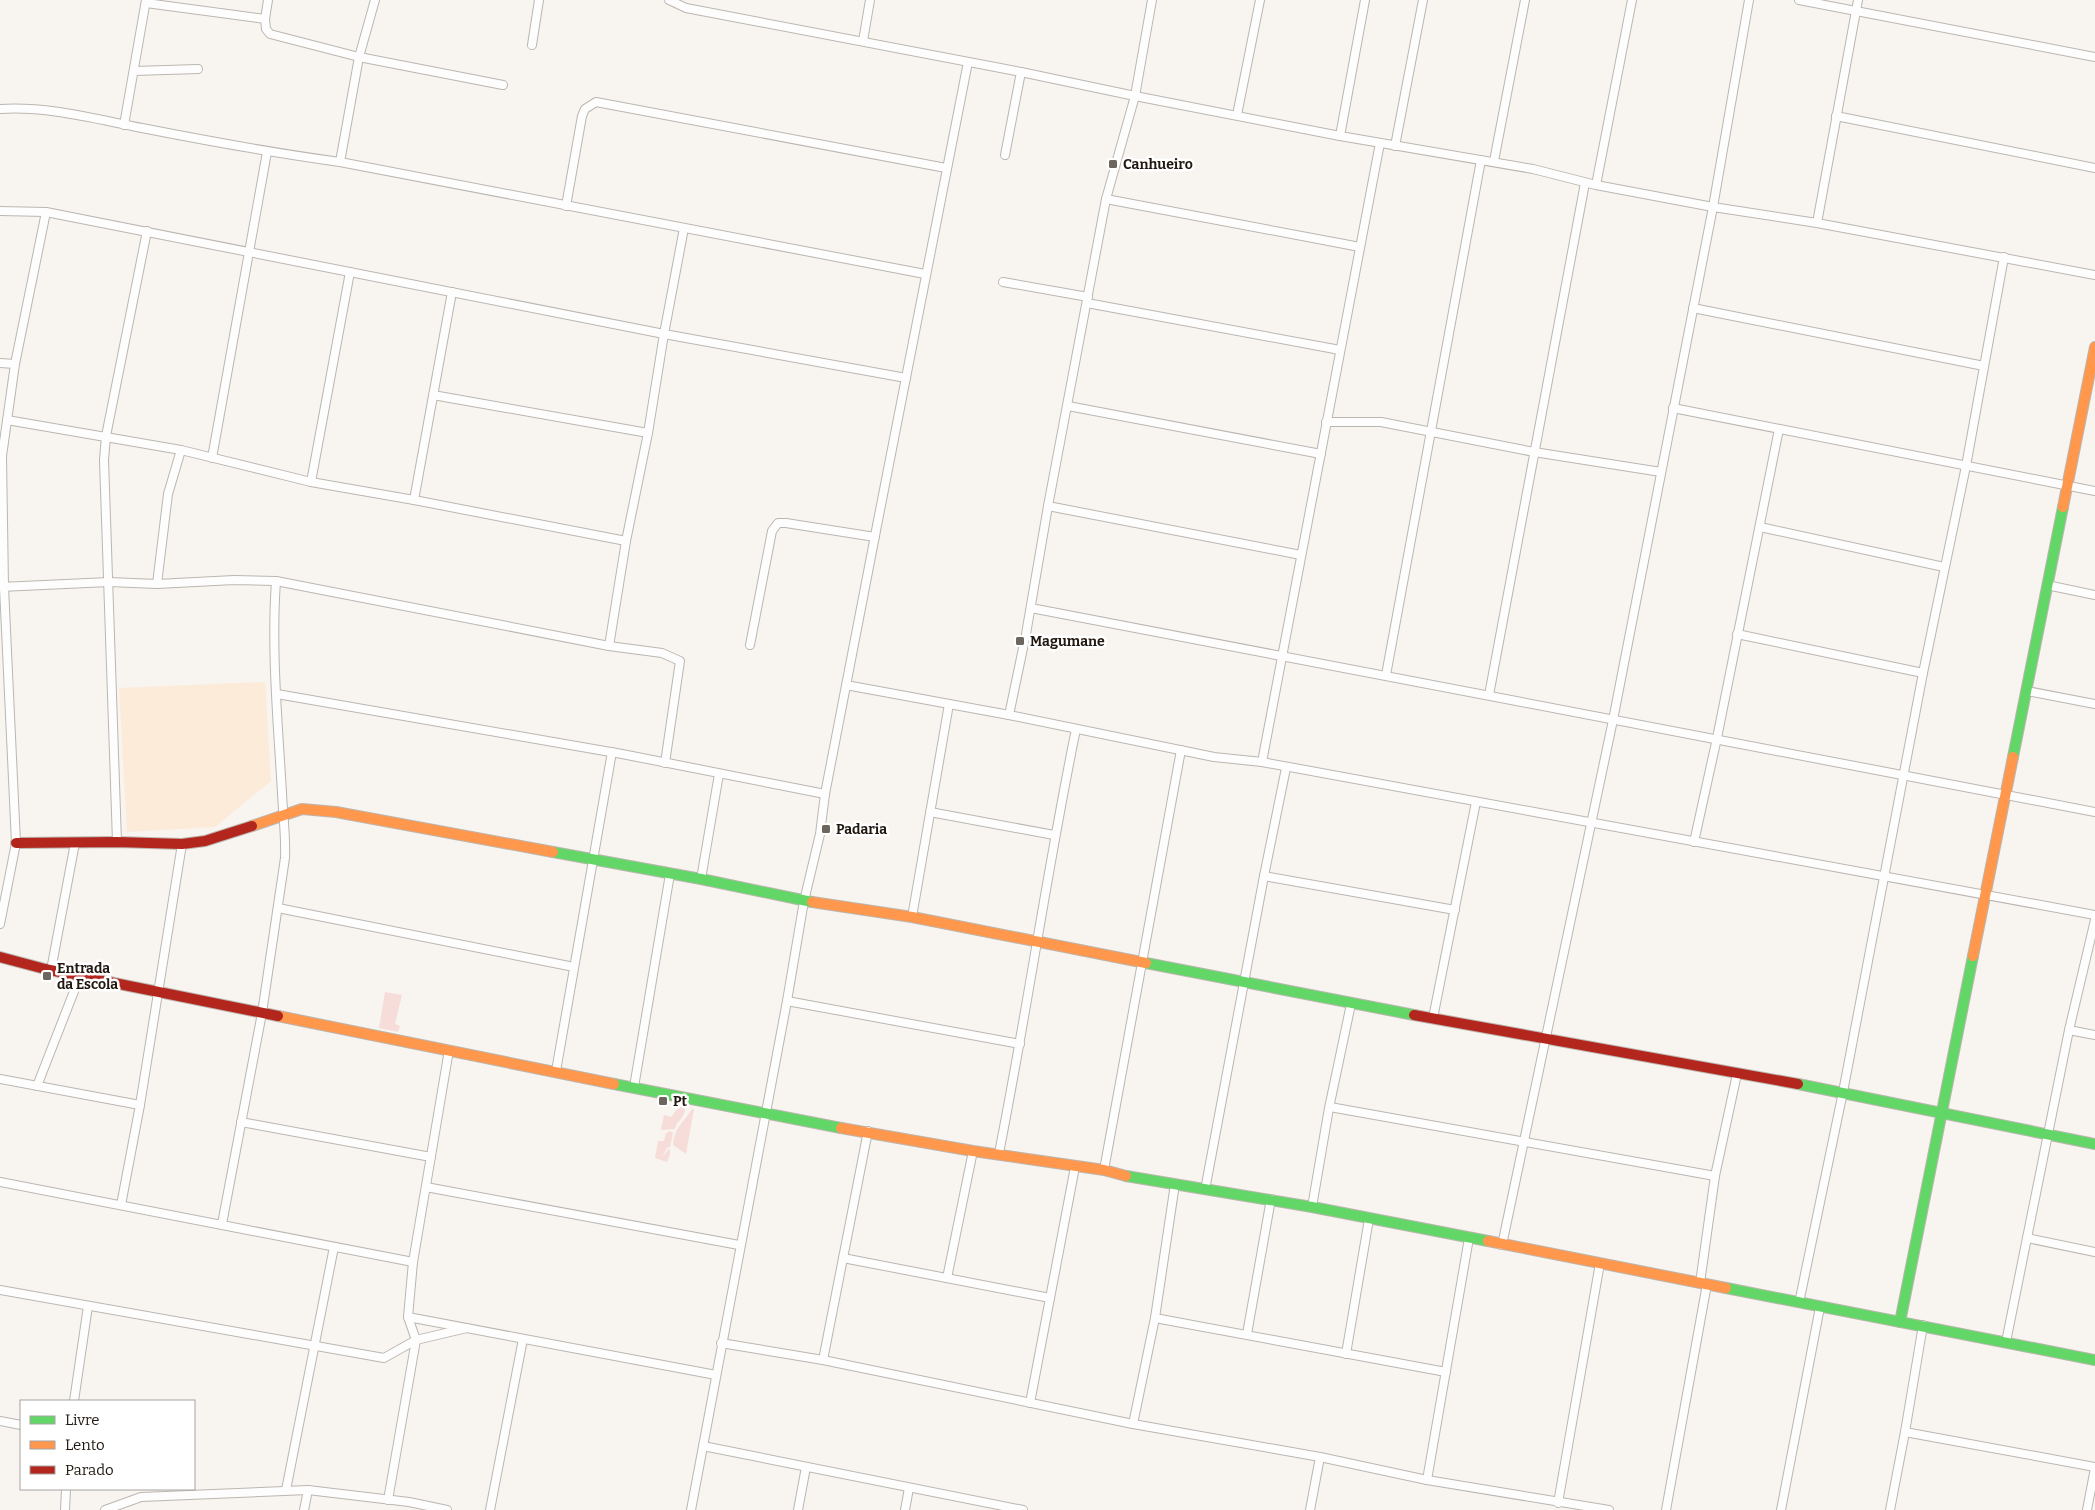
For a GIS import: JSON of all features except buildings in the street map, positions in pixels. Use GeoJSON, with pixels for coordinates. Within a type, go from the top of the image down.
{"type":"FeatureCollection","features":[{"type":"Feature","properties":{"kind":"street"},"geometry":{"type":"LineString","coordinates":[[268,0],[265,19],[266,29],[270,34],[359,57],[502,85]]}},
{"type":"Feature","properties":{"kind":"street"},"geometry":{"type":"LineString","coordinates":[[340,162],[359,57],[375,0]]}},
{"type":"Feature","properties":{"kind":"street"},"geometry":{"type":"LineString","coordinates":[[532,45],[538,0]]}},
{"type":"Feature","properties":{"kind":"street"},"geometry":{"type":"LineString","coordinates":[[669,0],[686,8],[1021,72],[1340,136],[1494,161],[1585,183],[1714,207],[1816,223],[2095,275]]}},
{"type":"Feature","properties":{"kind":"street"},"geometry":{"type":"LineString","coordinates":[[863,42],[870,0]]}},
{"type":"Feature","properties":{"kind":"street"},"geometry":{"type":"LineString","coordinates":[[1010,715],[1106,199],[1135,96],[1152,0]]}},
{"type":"Feature","properties":{"kind":"street"},"geometry":{"type":"LineString","coordinates":[[1237,115],[1260,0]]}},
{"type":"Feature","properties":{"kind":"street"},"geometry":{"type":"LineString","coordinates":[[1340,136],[1365,0]]}},
{"type":"Feature","properties":{"kind":"street"},"geometry":{"type":"LineString","coordinates":[[1395,146],[1423,0]]}},
{"type":"Feature","properties":{"kind":"street"},"geometry":{"type":"LineString","coordinates":[[1494,161],[1525,0]]}},
{"type":"Feature","properties":{"kind":"street"},"geometry":{"type":"LineString","coordinates":[[1596,185],[1632,0]]}},
{"type":"Feature","properties":{"kind":"street"},"geometry":{"type":"LineString","coordinates":[[1502,1244],[1547,1040],[1590,824],[1613,720],[1714,207],[1749,0]]}},
{"type":"Feature","properties":{"kind":"street"},"geometry":{"type":"LineString","coordinates":[[1799,0],[2095,57]]}},
{"type":"Feature","properties":{"kind":"street"},"geometry":{"type":"LineString","coordinates":[[1816,223],[1858,0]]}},
{"type":"Feature","properties":{"kind":"street"},"geometry":{"type":"LineString","coordinates":[[124,125],[146,2],[265,19]]}},
{"type":"Feature","properties":{"kind":"street"},"geometry":{"type":"LineString","coordinates":[[690,1510],[787,1001],[804,901],[820,834],[825,794],[874,537],[968,62]]}},
{"type":"Feature","properties":{"kind":"street"},"geometry":{"type":"LineString","coordinates":[[134,71],[198,69]]}},
{"type":"Feature","properties":{"kind":"street"},"geometry":{"type":"LineString","coordinates":[[1005,155],[1021,72]]}},
{"type":"Feature","properties":{"kind":"street"},"geometry":{"type":"LineString","coordinates":[[566,206],[582,116],[585,109],[596,102],[946,168]]}},
{"type":"Feature","properties":{"kind":"street"},"geometry":{"type":"LineString","coordinates":[[0,109],[25,108],[54,111],[267,152],[340,162],[925,274]]}},
{"type":"Feature","properties":{"kind":"street"},"geometry":{"type":"LineString","coordinates":[[1836,116],[2095,168]]}},
{"type":"Feature","properties":{"kind":"street"},"geometry":{"type":"LineString","coordinates":[[1262,762],[1380,143]]}},
{"type":"Feature","properties":{"kind":"street"},"geometry":{"type":"LineString","coordinates":[[212,458],[267,152]]}},
{"type":"Feature","properties":{"kind":"street"},"geometry":{"type":"LineString","coordinates":[[1386,675],[1481,160]]}},
{"type":"Feature","properties":{"kind":"street"},"geometry":{"type":"LineString","coordinates":[[1489,696],[1585,183]]}},
{"type":"Feature","properties":{"kind":"street"},"geometry":{"type":"LineString","coordinates":[[1106,199],[1360,248]]}},
{"type":"Feature","properties":{"kind":"street"},"geometry":{"type":"LineString","coordinates":[[0,211],[46,212],[664,334],[906,378]]}},
{"type":"Feature","properties":{"kind":"street"},"geometry":{"type":"LineString","coordinates":[[0,924],[16,843],[2,587],[1,456],[15,364],[46,212]]}},
{"type":"Feature","properties":{"kind":"street"},"geometry":{"type":"LineString","coordinates":[[609,646],[626,541],[648,433],[684,228]]}},
{"type":"Feature","properties":{"kind":"street"},"geometry":{"type":"LineString","coordinates":[[117,842],[104,460],[106,436],[147,231]]}},
{"type":"Feature","properties":{"kind":"street"},"geometry":{"type":"LineString","coordinates":[[1800,1303],[1944,567],[1966,466],[2004,257]]}},
{"type":"Feature","properties":{"kind":"street"},"geometry":{"type":"LineString","coordinates":[[311,482],[350,272]]}},
{"type":"Feature","properties":{"kind":"street"},"geometry":{"type":"LineString","coordinates":[[1003,282],[1340,350]]}},
{"type":"Feature","properties":{"kind":"street"},"geometry":{"type":"LineString","coordinates":[[414,500],[452,292]]}},
{"type":"Feature","properties":{"kind":"street"},"geometry":{"type":"LineString","coordinates":[[1693,308],[1984,366]]}},
{"type":"Feature","properties":{"kind":"street"},"geometry":{"type":"LineString","coordinates":[[1900,1322],[1944,1113],[2047,585],[2091,384],[2095,347]]}},
{"type":"Feature","properties":{"kind":"street"},"geometry":{"type":"LineString","coordinates":[[0,363],[15,364]]}},
{"type":"Feature","properties":{"kind":"street"},"geometry":{"type":"LineString","coordinates":[[433,395],[648,433]]}},
{"type":"Feature","properties":{"kind":"street"},"geometry":{"type":"LineString","coordinates":[[1068,406],[1321,454]]}},
{"type":"Feature","properties":{"kind":"street"},"geometry":{"type":"LineString","coordinates":[[1673,408],[2095,491]]}},
{"type":"Feature","properties":{"kind":"street"},"geometry":{"type":"LineString","coordinates":[[7,420],[181,450],[311,482],[626,541]]}},
{"type":"Feature","properties":{"kind":"street"},"geometry":{"type":"LineString","coordinates":[[1326,422],[1380,422],[1534,452],[1661,472]]}},
{"type":"Feature","properties":{"kind":"street"},"geometry":{"type":"LineString","coordinates":[[1694,842],[1717,738],[1779,429]]}},
{"type":"Feature","properties":{"kind":"street"},"geometry":{"type":"LineString","coordinates":[[157,584],[168,494],[181,450]]}},
{"type":"Feature","properties":{"kind":"street"},"geometry":{"type":"LineString","coordinates":[[1048,506],[1301,556]]}},
{"type":"Feature","properties":{"kind":"street"},"geometry":{"type":"LineString","coordinates":[[750,645],[772,531],[778,523],[874,537]]}},
{"type":"Feature","properties":{"kind":"street"},"geometry":{"type":"LineString","coordinates":[[1760,527],[1944,567]]}},
{"type":"Feature","properties":{"kind":"street"},"geometry":{"type":"LineString","coordinates":[[2,587],[109,582],[157,584],[234,580],[276,581],[609,646],[662,653],[680,661],[665,763]]}},
{"type":"Feature","properties":{"kind":"street"},"geometry":{"type":"LineString","coordinates":[[222,1224],[262,1012],[285,858],[286,836],[283,814],[274,604],[276,581]]}},
{"type":"Feature","properties":{"kind":"street"},"geometry":{"type":"LineString","coordinates":[[2047,585],[2095,595]]}},
{"type":"Feature","properties":{"kind":"street"},"geometry":{"type":"LineString","coordinates":[[1031,608],[2095,812]]}},
{"type":"Feature","properties":{"kind":"street"},"geometry":{"type":"LineString","coordinates":[[1737,634],[1923,673]]}},
{"type":"Feature","properties":{"kind":"street"},"geometry":{"type":"LineString","coordinates":[[846,685],[1010,715],[1214,757],[1262,762],[1590,824],[2095,915]]}},
{"type":"Feature","properties":{"kind":"street"},"geometry":{"type":"LineString","coordinates":[[2027,691],[2095,704]]}},
{"type":"Feature","properties":{"kind":"street"},"geometry":{"type":"LineString","coordinates":[[277,694],[612,752],[825,794]]}},
{"type":"Feature","properties":{"kind":"street"},"geometry":{"type":"LineString","coordinates":[[912,917],[949,704]]}},
{"type":"Feature","properties":{"kind":"street"},"geometry":{"type":"LineString","coordinates":[[999,1153],[1020,1044],[1054,835],[1076,729]]}},
{"type":"Feature","properties":{"kind":"street"},"geometry":{"type":"LineString","coordinates":[[1104,1170],[1181,750]]}},
{"type":"Feature","properties":{"kind":"street"},"geometry":{"type":"LineString","coordinates":[[556,1071],[612,752]]}},
{"type":"Feature","properties":{"kind":"street"},"geometry":{"type":"LineString","coordinates":[[1205,1190],[1286,768]]}},
{"type":"Feature","properties":{"kind":"street"},"geometry":{"type":"LineString","coordinates":[[701,879],[719,774]]}},
{"type":"Feature","properties":{"kind":"street"},"geometry":{"type":"LineString","coordinates":[[1433,1018],[1476,802]]}},
{"type":"Feature","properties":{"kind":"street"},"geometry":{"type":"LineString","coordinates":[[16,843],[117,842],[182,844],[205,841],[302,809],[336,812],[701,879],[804,901],[912,917],[1141,964],[1351,1004],[1842,1092],[2095,1144]]}},
{"type":"Feature","properties":{"kind":"street"},"geometry":{"type":"LineString","coordinates":[[930,812],[1054,835]]}},
{"type":"Feature","properties":{"kind":"street"},"geometry":{"type":"LineString","coordinates":[[51,970],[75,843]]}},
{"type":"Feature","properties":{"kind":"street"},"geometry":{"type":"LineString","coordinates":[[121,1205],[140,1105],[182,844]]}},
{"type":"Feature","properties":{"kind":"street"},"geometry":{"type":"LineString","coordinates":[[634,1087],[670,874]]}},
{"type":"Feature","properties":{"kind":"street"},"geometry":{"type":"LineString","coordinates":[[1264,876],[1456,910]]}},
{"type":"Feature","properties":{"kind":"street"},"geometry":{"type":"LineString","coordinates":[[278,908],[574,967]]}},
{"type":"Feature","properties":{"kind":"street"},"geometry":{"type":"LineString","coordinates":[[2006,1342],[2069,1030],[2095,920]]}},
{"type":"Feature","properties":{"kind":"street"},"geometry":{"type":"LineString","coordinates":[[0,957],[80,976],[764,1114],[973,1151],[999,1153],[1075,1167],[1104,1170],[1132,1178],[1312,1206],[1369,1219],[2095,1360]]}},
{"type":"Feature","properties":{"kind":"street"},"geometry":{"type":"LineString","coordinates":[[36,1086],[80,976]]}},
{"type":"Feature","properties":{"kind":"street"},"geometry":{"type":"LineString","coordinates":[[787,1001],[1020,1044]]}},
{"type":"Feature","properties":{"kind":"street"},"geometry":{"type":"LineString","coordinates":[[1312,1206],[1351,1004]]}},
{"type":"Feature","properties":{"kind":"street"},"geometry":{"type":"LineString","coordinates":[[2069,1030],[2095,1035]]}},
{"type":"Feature","properties":{"kind":"street"},"geometry":{"type":"LineString","coordinates":[[388,1500],[416,1340],[408,1317],[413,1262],[449,1050]]}},
{"type":"Feature","properties":{"kind":"street"},"geometry":{"type":"LineString","coordinates":[[1666,1510],[1703,1283],[1715,1176],[1737,1074]]}},
{"type":"Feature","properties":{"kind":"street"},"geometry":{"type":"LineString","coordinates":[[0,1079],[140,1105]]}},
{"type":"Feature","properties":{"kind":"street"},"geometry":{"type":"LineString","coordinates":[[1330,1106],[1523,1143],[1715,1176]]}},
{"type":"Feature","properties":{"kind":"street"},"geometry":{"type":"LineString","coordinates":[[241,1122],[431,1158]]}},
{"type":"Feature","properties":{"kind":"street"},"geometry":{"type":"LineString","coordinates":[[823,1360],[868,1131]]}},
{"type":"Feature","properties":{"kind":"street"},"geometry":{"type":"LineString","coordinates":[[947,1278],[973,1151]]}},
{"type":"Feature","properties":{"kind":"street"},"geometry":{"type":"LineString","coordinates":[[1030,1403],[1075,1167]]}},
{"type":"Feature","properties":{"kind":"street"},"geometry":{"type":"LineString","coordinates":[[0,1182],[413,1262]]}},
{"type":"Feature","properties":{"kind":"street"},"geometry":{"type":"LineString","coordinates":[[1133,1424],[1155,1318],[1175,1184]]}},
{"type":"Feature","properties":{"kind":"street"},"geometry":{"type":"LineString","coordinates":[[426,1187],[740,1245]]}},
{"type":"Feature","properties":{"kind":"street"},"geometry":{"type":"LineString","coordinates":[[1247,1334],[1271,1199]]}},
{"type":"Feature","properties":{"kind":"street"},"geometry":{"type":"LineString","coordinates":[[1346,1354],[1369,1219]]}},
{"type":"Feature","properties":{"kind":"street"},"geometry":{"type":"LineString","coordinates":[[1427,1480],[1469,1238]]}},
{"type":"Feature","properties":{"kind":"street"},"geometry":{"type":"LineString","coordinates":[[2027,1238],[2095,1252]]}},
{"type":"Feature","properties":{"kind":"street"},"geometry":{"type":"LineString","coordinates":[[286,1490],[313,1345],[334,1247]]}},
{"type":"Feature","properties":{"kind":"street"},"geometry":{"type":"LineString","coordinates":[[843,1258],[1050,1298]]}},
{"type":"Feature","properties":{"kind":"street"},"geometry":{"type":"LineString","coordinates":[[1558,1503],[1600,1263]]}},
{"type":"Feature","properties":{"kind":"street"},"geometry":{"type":"LineString","coordinates":[[0,1290],[384,1358],[416,1340],[466,1328]]}},
{"type":"Feature","properties":{"kind":"street"},"geometry":{"type":"LineString","coordinates":[[74,1400],[88,1306]]}},
{"type":"Feature","properties":{"kind":"street"},"geometry":{"type":"LineString","coordinates":[[1780,1510],[1820,1307]]}},
{"type":"Feature","properties":{"kind":"street"},"geometry":{"type":"LineString","coordinates":[[408,1317],[716,1375]]}},
{"type":"Feature","properties":{"kind":"street"},"geometry":{"type":"LineString","coordinates":[[1155,1318],[1446,1372]]}},
{"type":"Feature","properties":{"kind":"street"},"geometry":{"type":"LineString","coordinates":[[1890,1510],[1923,1326]]}},
{"type":"Feature","properties":{"kind":"street"},"geometry":{"type":"LineString","coordinates":[[490,1510],[523,1339]]}},
{"type":"Feature","properties":{"kind":"street"},"geometry":{"type":"LineString","coordinates":[[722,1343],[823,1360],[1133,1424],[1320,1457],[1427,1480],[1609,1510]]}},
{"type":"Feature","properties":{"kind":"street"},"geometry":{"type":"LineString","coordinates":[[0,1421],[20,1425]]}},
{"type":"Feature","properties":{"kind":"street"},"geometry":{"type":"LineString","coordinates":[[1905,1432],[2095,1467],[2087,1510]]}},
{"type":"Feature","properties":{"kind":"street"},"geometry":{"type":"LineString","coordinates":[[703,1446],[1023,1510]]}},
{"type":"Feature","properties":{"kind":"street"},"geometry":{"type":"LineString","coordinates":[[1310,1510],[1320,1457]]}},
{"type":"Feature","properties":{"kind":"street"},"geometry":{"type":"LineString","coordinates":[[798,1510],[806,1467]]}},
{"type":"Feature","properties":{"kind":"street"},"geometry":{"type":"LineString","coordinates":[[905,1510],[909,1488]]}},
{"type":"Feature","properties":{"kind":"street"},"geometry":{"type":"LineString","coordinates":[[65,1510],[66,1490]]}},
{"type":"Feature","properties":{"kind":"street"},"geometry":{"type":"LineString","coordinates":[[105,1510],[141,1497],[286,1490],[308,1490],[388,1500],[409,1506],[446,1510]]}},
{"type":"Feature","properties":{"kind":"street"},"geometry":{"type":"LineString","coordinates":[[304,1510],[308,1490]]}},
{"type":"Feature","properties":{"kind":"shaded area"},"geometry":{"type":"Polygon","coordinates":[[[265,682],[271,781],[215,827],[127,832],[119,688],[265,682]]]}},
{"type":"Feature","properties":{"kind":"shaded area"},"geometry":{"type":"Polygon","coordinates":[[[385,992],[402,995],[395,1024],[400,1026],[398,1032],[379,1028],[385,992]]]}},
{"type":"Feature","properties":{"kind":"shaded area"},"geometry":{"type":"Polygon","coordinates":[[[679,1107],[685,1108],[685,1110],[675,1129],[661,1130],[664,1115],[671,1117],[679,1107]]]}},
{"type":"Feature","properties":{"kind":"shaded area"},"geometry":{"type":"Polygon","coordinates":[[[692,1109],[694,1109],[686,1154],[673,1145],[677,1130],[692,1109]]]}},
{"type":"Feature","properties":{"kind":"shaded area"},"geometry":{"type":"Polygon","coordinates":[[[670,1131],[673,1133],[670,1147],[667,1148],[662,1157],[670,1149],[667,1162],[655,1158],[658,1141],[664,1141],[666,1133],[670,1131]]]}},
{"type":"Feature","properties":{"kind":"traffic: fast"},"geometry":{"type":"LineString","coordinates":[[2013,757],[2063,507]]}},
{"type":"Feature","properties":{"kind":"traffic: fast"},"geometry":{"type":"LineString","coordinates":[[553,852],[701,879],[812,902]]}},
{"type":"Feature","properties":{"kind":"traffic: fast"},"geometry":{"type":"LineString","coordinates":[[1900,1322],[1973,956]]}},
{"type":"Feature","properties":{"kind":"traffic: fast"},"geometry":{"type":"LineString","coordinates":[[1146,963],[1414,1015]]}},
{"type":"Feature","properties":{"kind":"traffic: fast"},"geometry":{"type":"LineString","coordinates":[[614,1084],[841,1128]]}},
{"type":"Feature","properties":{"kind":"traffic: fast"},"geometry":{"type":"LineString","coordinates":[[1798,1084],[2095,1144]]}},
{"type":"Feature","properties":{"kind":"traffic: fast"},"geometry":{"type":"LineString","coordinates":[[1126,1176],[1312,1207],[1488,1241]]}},
{"type":"Feature","properties":{"kind":"traffic: fast"},"geometry":{"type":"LineString","coordinates":[[1726,1288],[2095,1360]]}},
{"type":"Feature","properties":{"kind":"traffic: slow"},"geometry":{"type":"LineString","coordinates":[[2063,507],[2095,347]]}},
{"type":"Feature","properties":{"kind":"traffic: slow"},"geometry":{"type":"LineString","coordinates":[[1973,956],[2013,757]]}},
{"type":"Feature","properties":{"kind":"traffic: slow"},"geometry":{"type":"LineString","coordinates":[[252,826],[302,809],[336,812],[553,852]]}},
{"type":"Feature","properties":{"kind":"traffic: slow"},"geometry":{"type":"LineString","coordinates":[[812,902],[912,917],[1146,963]]}},
{"type":"Feature","properties":{"kind":"traffic: slow"},"geometry":{"type":"LineString","coordinates":[[278,1016],[614,1084]]}},
{"type":"Feature","properties":{"kind":"traffic: slow"},"geometry":{"type":"LineString","coordinates":[[841,1128],[973,1151],[1104,1170],[1126,1176]]}},
{"type":"Feature","properties":{"kind":"traffic: slow"},"geometry":{"type":"LineString","coordinates":[[1488,1241],[1726,1288]]}},
{"type":"Feature","properties":{"kind":"traffic: jam"},"geometry":{"type":"LineString","coordinates":[[16,843],[117,842],[182,844],[205,841],[252,826]]}},
{"type":"Feature","properties":{"kind":"traffic: jam"},"geometry":{"type":"LineString","coordinates":[[0,957],[45,969],[278,1016]]}},
{"type":"Feature","properties":{"kind":"traffic: jam"},"geometry":{"type":"LineString","coordinates":[[1414,1015],[1798,1084]]}},
{"type":"Feature","properties":{"kind":"place","name":"Canhueiro"},"geometry":{"type":"Point","coordinates":[1113,164]}},
{"type":"Feature","properties":{"kind":"place","name":"Magumane"},"geometry":{"type":"Point","coordinates":[1020,641]}},
{"type":"Feature","properties":{"kind":"place","name":"Padaria"},"geometry":{"type":"Point","coordinates":[826,829]}},
{"type":"Feature","properties":{"kind":"place","name":"Entrada da Escola"},"geometry":{"type":"Point","coordinates":[47,976]}},
{"type":"Feature","properties":{"kind":"place","name":"Pt"},"geometry":{"type":"Point","coordinates":[663,1101]}}]}
